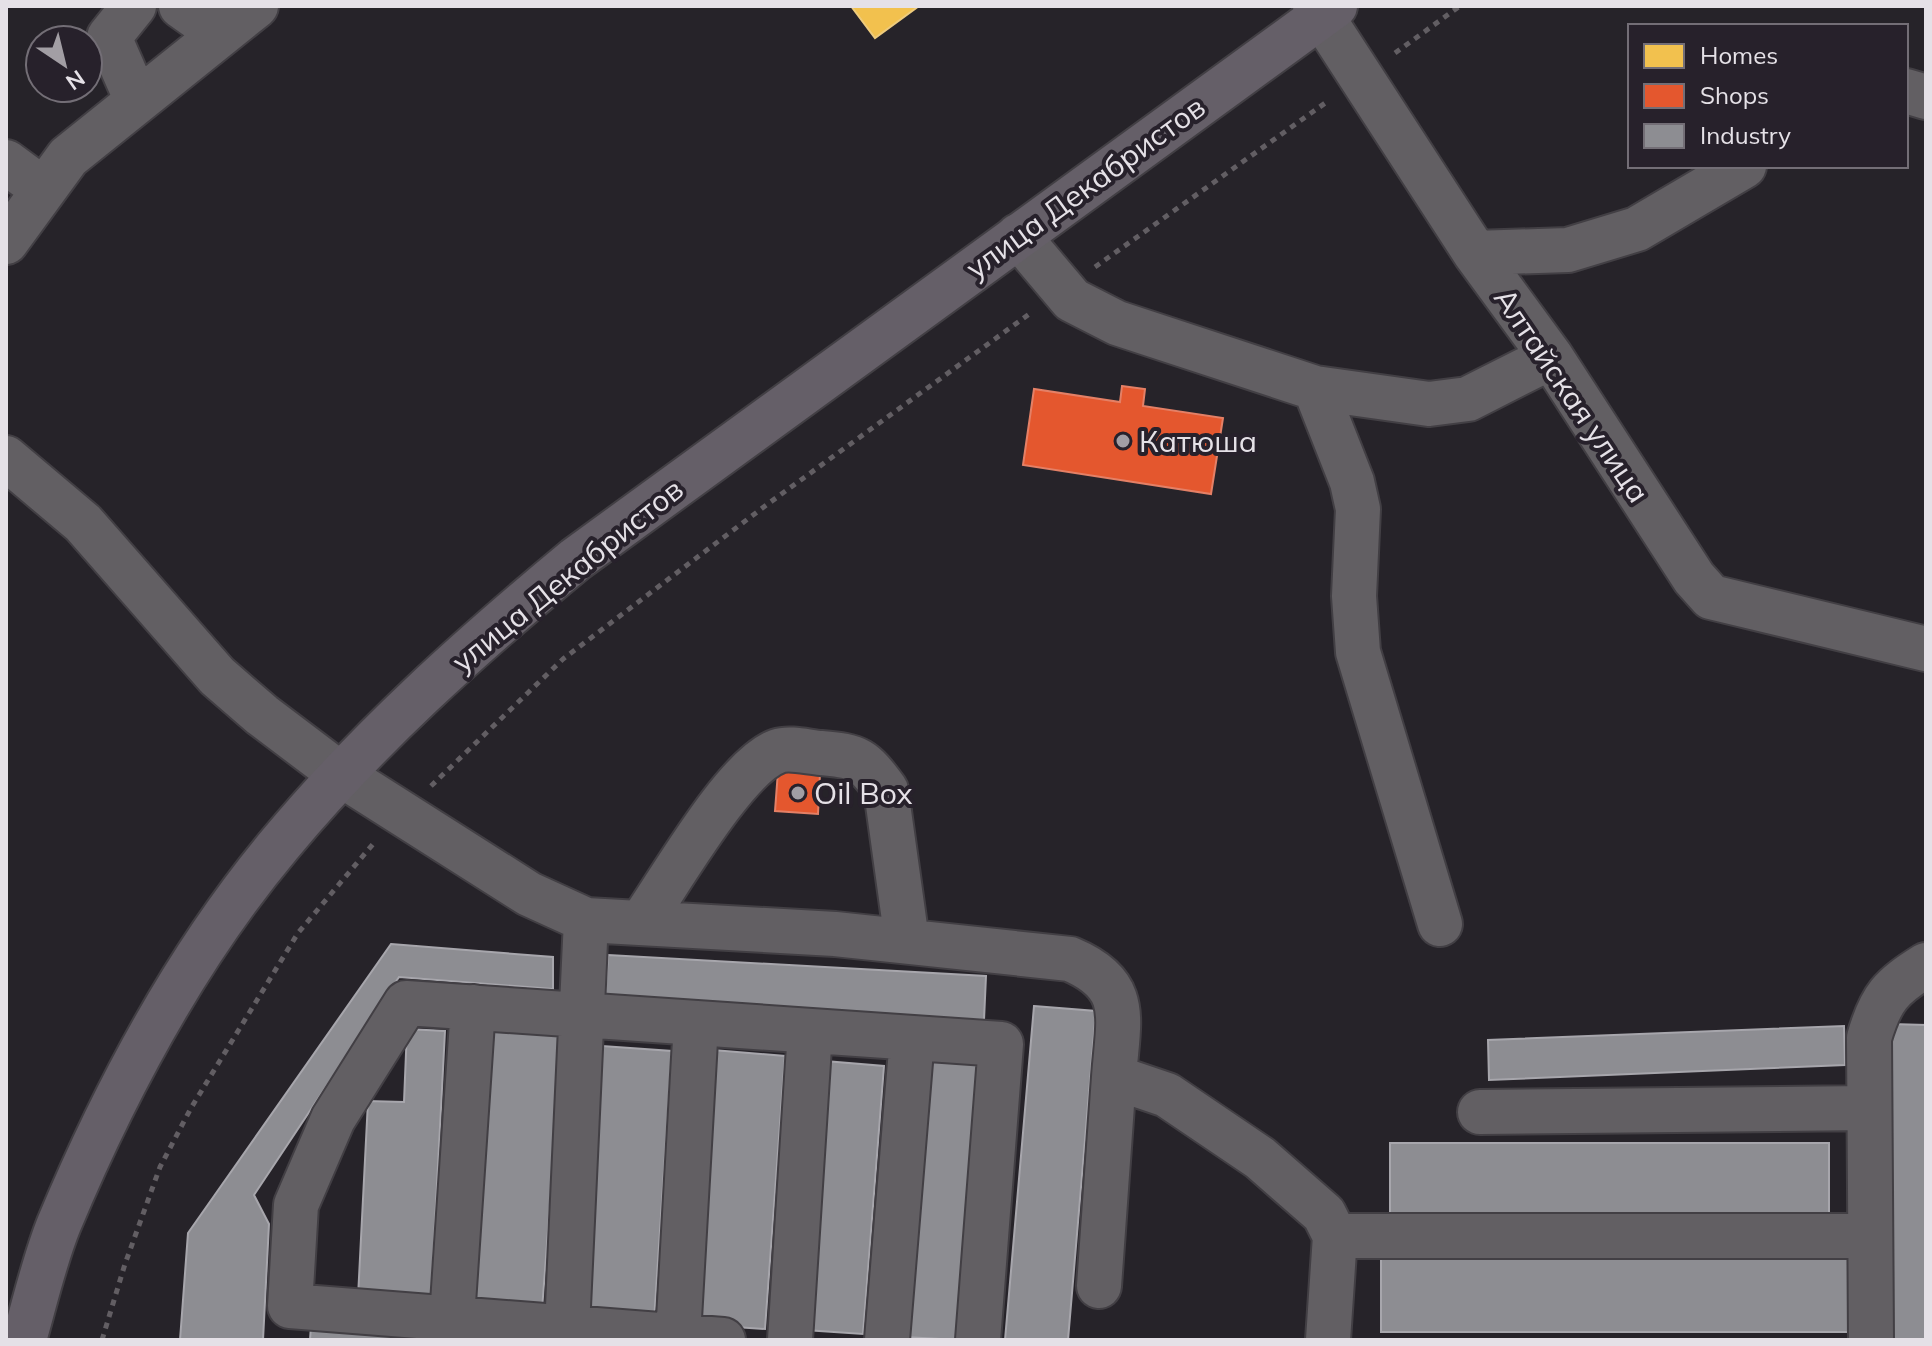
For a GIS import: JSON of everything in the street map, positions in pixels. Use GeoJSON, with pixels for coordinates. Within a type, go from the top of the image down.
{"type":"FeatureCollection","features":[{"type":"Feature","properties":{"kind":"main road","name":"улица Декабристов"},"geometry":{"type":"LineString","coordinates":[[24,1340],[58,1227],[139,1058],[182,983],[230,911],[278,846],[340,774],[497,625],[576,559],[1324,9]]}},
{"type":"Feature","properties":{"kind":"street"},"geometry":{"type":"LineString","coordinates":[[134,6],[109,37],[137,101]]}},
{"type":"Feature","properties":{"kind":"street"},"geometry":{"type":"LineString","coordinates":[[181,6],[219,33]]}},
{"type":"Feature","properties":{"kind":"street"},"geometry":{"type":"LineString","coordinates":[[6,242],[68,157],[256,6]]}},
{"type":"Feature","properties":{"kind":"street","name":"Алтайская улица"},"geometry":{"type":"LineString","coordinates":[[1324,9],[1362,77],[1475,253],[1551,357],[1694,578],[1711,597],[1926,649]]}},
{"type":"Feature","properties":{"kind":"street"},"geometry":{"type":"LineString","coordinates":[[6,162],[44,190]]}},
{"type":"Feature","properties":{"kind":"street"},"geometry":{"type":"LineString","coordinates":[[1475,253],[1568,250],[1637,229],[1741,168]]}},
{"type":"Feature","properties":{"kind":"street"},"geometry":{"type":"LineString","coordinates":[[1018,236],[1072,300],[1117,323],[1315,388],[1429,404],[1468,399],[1551,357]]}},
{"type":"Feature","properties":{"kind":"street"},"geometry":{"type":"LineString","coordinates":[[1315,388],[1352,482],[1358,509],[1354,596],[1358,652],[1440,924]]}},
{"type":"Feature","properties":{"kind":"street"},"geometry":{"type":"LineString","coordinates":[[6,458],[83,523],[217,676],[262,715],[340,774],[529,894],[586,920],[907,941],[1070,959],[1094,969],[1111,985],[1119,1005],[1099,1286]]}},
{"type":"Feature","properties":{"kind":"street"},"geometry":{"type":"LineString","coordinates":[[641,923],[737,784],[759,761],[781,750],[852,755],[872,771],[886,790],[907,941]]}},
{"type":"Feature","properties":{"kind":"street"},"geometry":{"type":"LineString","coordinates":[[567,1328],[586,920]]}},
{"type":"Feature","properties":{"kind":"street"},"geometry":{"type":"LineString","coordinates":[[1871,1340],[1869,1038],[1877,1012],[1892,987],[1926,965]]}},
{"type":"Feature","properties":{"kind":"street"},"geometry":{"type":"LineString","coordinates":[[723,1340],[452,1318],[289,1323],[296,1205],[333,1119],[406,1003],[1001,1044],[978,1340]]}},
{"type":"Feature","properties":{"kind":"street"},"geometry":{"type":"LineString","coordinates":[[452,1318],[473,1007]]}},
{"type":"Feature","properties":{"kind":"street"},"geometry":{"type":"LineString","coordinates":[[678,1336],[696,1023]]}},
{"type":"Feature","properties":{"kind":"street"},"geometry":{"type":"LineString","coordinates":[[790,1340],[810,1031]]}},
{"type":"Feature","properties":{"kind":"street"},"geometry":{"type":"LineString","coordinates":[[887,1340],[912,1038]]}},
{"type":"Feature","properties":{"kind":"street"},"geometry":{"type":"LineString","coordinates":[[1114,1077],[1167,1095],[1260,1158],[1324,1214],[1335,1236],[1328,1340]]}},
{"type":"Feature","properties":{"kind":"street"},"geometry":{"type":"LineString","coordinates":[[1480,1112],[1868,1108]]}},
{"type":"Feature","properties":{"kind":"street"},"geometry":{"type":"LineString","coordinates":[[1335,1236],[1870,1236]]}},
{"type":"Feature","properties":{"kind":"path"},"geometry":{"type":"LineString","coordinates":[[102,1340],[160,1167],[206,1082],[298,933],[404,813],[563,659],[765,506],[1460,6]]}},
{"type":"Feature","properties":{"kind":"building: Homes"},"geometry":{"type":"Polygon","coordinates":[[[851,6],[919,6],[875,38],[851,6]]]}},
{"type":"Feature","properties":{"kind":"building: Shops","name":"Катюша"},"geometry":{"type":"Polygon","coordinates":[[[1122,386],[1145,389],[1143,406],[1223,418],[1211,494],[1023,465],[1034,389],[1120,402],[1122,386]]]}},
{"type":"Feature","properties":{"kind":"building: Shops","name":"Oil Box"},"geometry":{"type":"Polygon","coordinates":[[[778,771],[820,774],[818,814],[775,811],[778,771]]]}},
{"type":"Feature","properties":{"kind":"building: Industry"},"geometry":{"type":"Polygon","coordinates":[[[391,944],[553,957],[553,989],[399,977],[254,1195],[269,1224],[263,1340],[180,1340],[188,1233],[391,944]]]}},
{"type":"Feature","properties":{"kind":"building: Industry"},"geometry":{"type":"Polygon","coordinates":[[[608,955],[986,976],[984,1020],[605,999],[608,955]]]}},
{"type":"Feature","properties":{"kind":"building: Industry"},"geometry":{"type":"Polygon","coordinates":[[[1034,1006],[1096,1011],[1068,1340],[1005,1340],[1034,1006]]]}},
{"type":"Feature","properties":{"kind":"building: Industry"},"geometry":{"type":"Polygon","coordinates":[[[1891,1024],[1926,1025],[1926,1340],[1893,1340],[1891,1024]]]}},
{"type":"Feature","properties":{"kind":"building: Industry"},"geometry":{"type":"Polygon","coordinates":[[[1844,1026],[1845,1065],[1489,1080],[1488,1040],[1844,1026]]]}},
{"type":"Feature","properties":{"kind":"building: Industry"},"geometry":{"type":"Polygon","coordinates":[[[493,1027],[563,1033],[542,1310],[473,1305],[493,1027]]]}},
{"type":"Feature","properties":{"kind":"building: Industry"},"geometry":{"type":"Polygon","coordinates":[[[407,1029],[445,1031],[431,1300],[358,1297],[368,1101],[404,1102],[407,1029]]]}},
{"type":"Feature","properties":{"kind":"building: Industry"},"geometry":{"type":"Polygon","coordinates":[[[602,1046],[672,1051],[654,1321],[584,1317],[602,1046]]]}},
{"type":"Feature","properties":{"kind":"building: Industry"},"geometry":{"type":"Polygon","coordinates":[[[713,1050],[785,1056],[765,1329],[692,1324],[713,1050]]]}},
{"type":"Feature","properties":{"kind":"building: Industry"},"geometry":{"type":"Polygon","coordinates":[[[825,1061],[884,1066],[863,1334],[805,1330],[825,1061]]]}},
{"type":"Feature","properties":{"kind":"building: Industry"},"geometry":{"type":"Polygon","coordinates":[[[927,1061],[982,1065],[959,1340],[904,1337],[927,1061]]]}},
{"type":"Feature","properties":{"kind":"building: Industry"},"geometry":{"type":"Polygon","coordinates":[[[1390,1143],[1829,1143],[1829,1216],[1390,1217],[1390,1143]]]}},
{"type":"Feature","properties":{"kind":"building: Industry"},"geometry":{"type":"Polygon","coordinates":[[[1381,1259],[1851,1259],[1851,1332],[1381,1332],[1381,1259]]]}},
{"type":"Feature","properties":{"kind":"building: Industry"},"geometry":{"type":"Polygon","coordinates":[[[311,1325],[502,1340],[310,1340],[311,1325]]]}},
{"type":"Feature","properties":{"kind":"place","name":"Катюша"},"geometry":{"type":"Point","coordinates":[1123,441]}},
{"type":"Feature","properties":{"kind":"place","name":"Oil Box"},"geometry":{"type":"Point","coordinates":[798,793]}}]}
